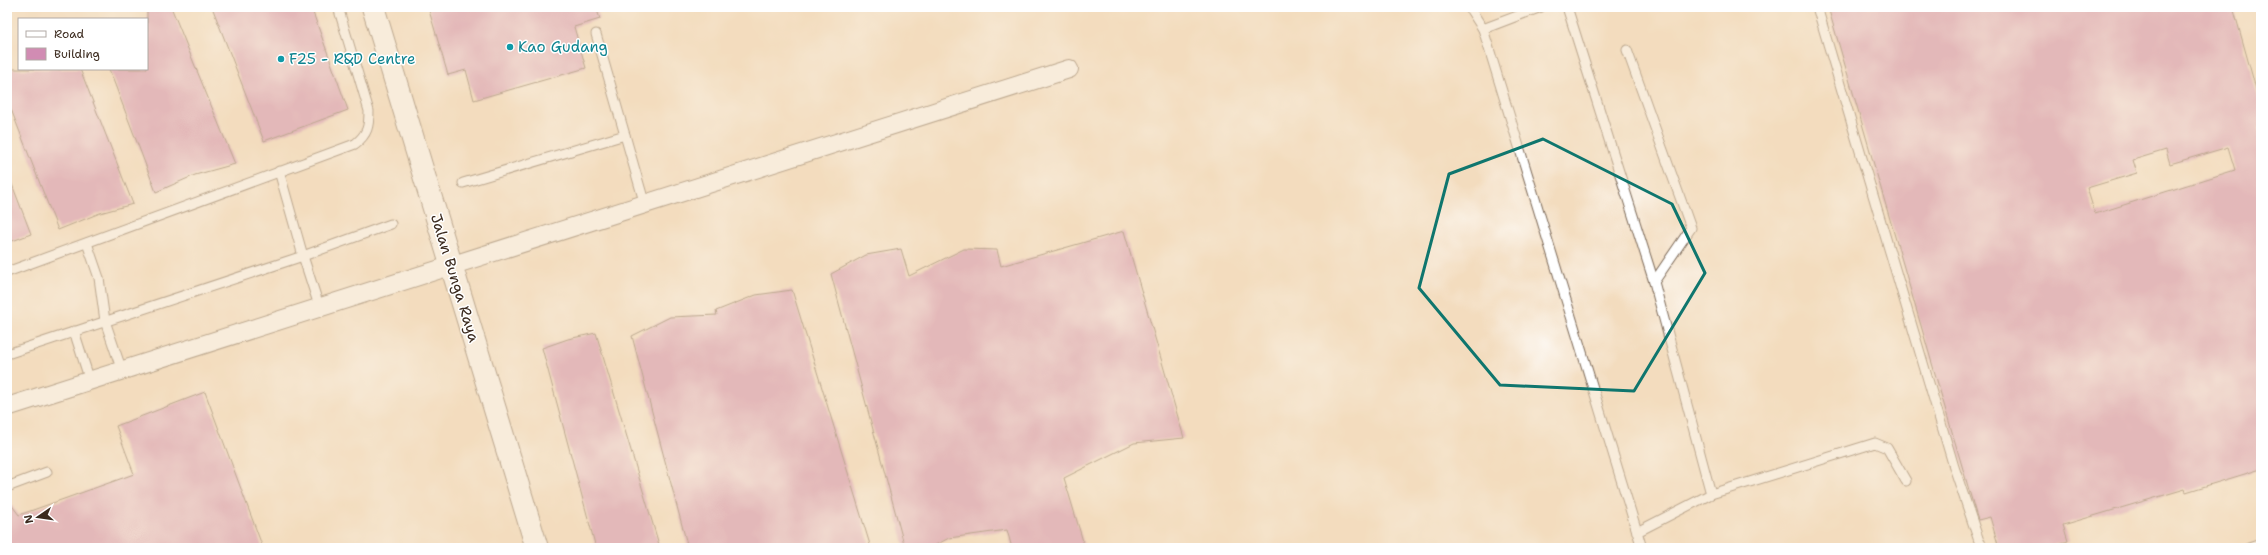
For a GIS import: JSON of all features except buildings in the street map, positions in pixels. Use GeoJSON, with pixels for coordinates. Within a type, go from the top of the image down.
{"type":"FeatureCollection","features":[{"type":"Feature","properties":{"kind":"street","name":"Jalan Bunga Raya"},"geometry":{"type":"LineString","coordinates":[[373,7],[537,548]]}},
{"type":"Feature","properties":{"kind":"street"},"geometry":{"type":"LineString","coordinates":[[7,408],[451,268],[1070,69]]}},
{"type":"Feature","properties":{"kind":"lane"},"geometry":{"type":"LineString","coordinates":[[7,272],[355,144],[365,136],[369,125],[369,111],[338,7]]}},
{"type":"Feature","properties":{"kind":"lane"},"geometry":{"type":"LineString","coordinates":[[1469,7],[1483,29],[1642,548]]}},
{"type":"Feature","properties":{"kind":"lane"},"geometry":{"type":"LineString","coordinates":[[1483,29],[1541,7]]}},
{"type":"Feature","properties":{"kind":"lane"},"geometry":{"type":"LineString","coordinates":[[1567,7],[1654,282],[1711,494]]}},
{"type":"Feature","properties":{"kind":"lane"},"geometry":{"type":"LineString","coordinates":[[1817,7],[1954,467],[1979,541],[1984,548]]}},
{"type":"Feature","properties":{"kind":"lane"},"geometry":{"type":"LineString","coordinates":[[596,34],[645,206]]}},
{"type":"Feature","properties":{"kind":"lane"},"geometry":{"type":"LineString","coordinates":[[1627,50],[1691,228],[1654,282]]}},
{"type":"Feature","properties":{"kind":"lane"},"geometry":{"type":"LineString","coordinates":[[463,183],[624,135]]}},
{"type":"Feature","properties":{"kind":"lane"},"geometry":{"type":"LineString","coordinates":[[279,171],[303,256],[320,309]]}},
{"type":"Feature","properties":{"kind":"lane"},"geometry":{"type":"LineString","coordinates":[[7,354],[303,256],[391,224]]}},
{"type":"Feature","properties":{"kind":"lane"},"geometry":{"type":"LineString","coordinates":[[87,243],[99,278],[105,310],[105,321],[122,371]]}},
{"type":"Feature","properties":{"kind":"lane"},"geometry":{"type":"LineString","coordinates":[[74,331],[90,381]]}},
{"type":"Feature","properties":{"kind":"lane"},"geometry":{"type":"LineString","coordinates":[[1637,532],[1711,494],[1875,443],[1887,448],[1906,481]]}},
{"type":"Feature","properties":{"kind":"lane"},"geometry":{"type":"LineString","coordinates":[[7,487],[47,472]]}},
{"type":"Feature","properties":{"kind":"lane"},"geometry":{"type":"LineString","coordinates":[[2249,548],[2261,544]]}},
{"type":"Feature","properties":{"kind":"highlighted area"},"geometry":{"type":"Polygon","coordinates":[[[1543,139],[1672,204],[1705,273],[1634,391],[1500,385],[1419,288],[1449,174],[1543,139]]]}},
{"type":"Feature","properties":{"kind":"place","name":"Kao Gudang"},"geometry":{"type":"Point","coordinates":[510,47]}},
{"type":"Feature","properties":{"kind":"place","name":"F25 - R&D Centre"},"geometry":{"type":"Point","coordinates":[281,59]}}]}
